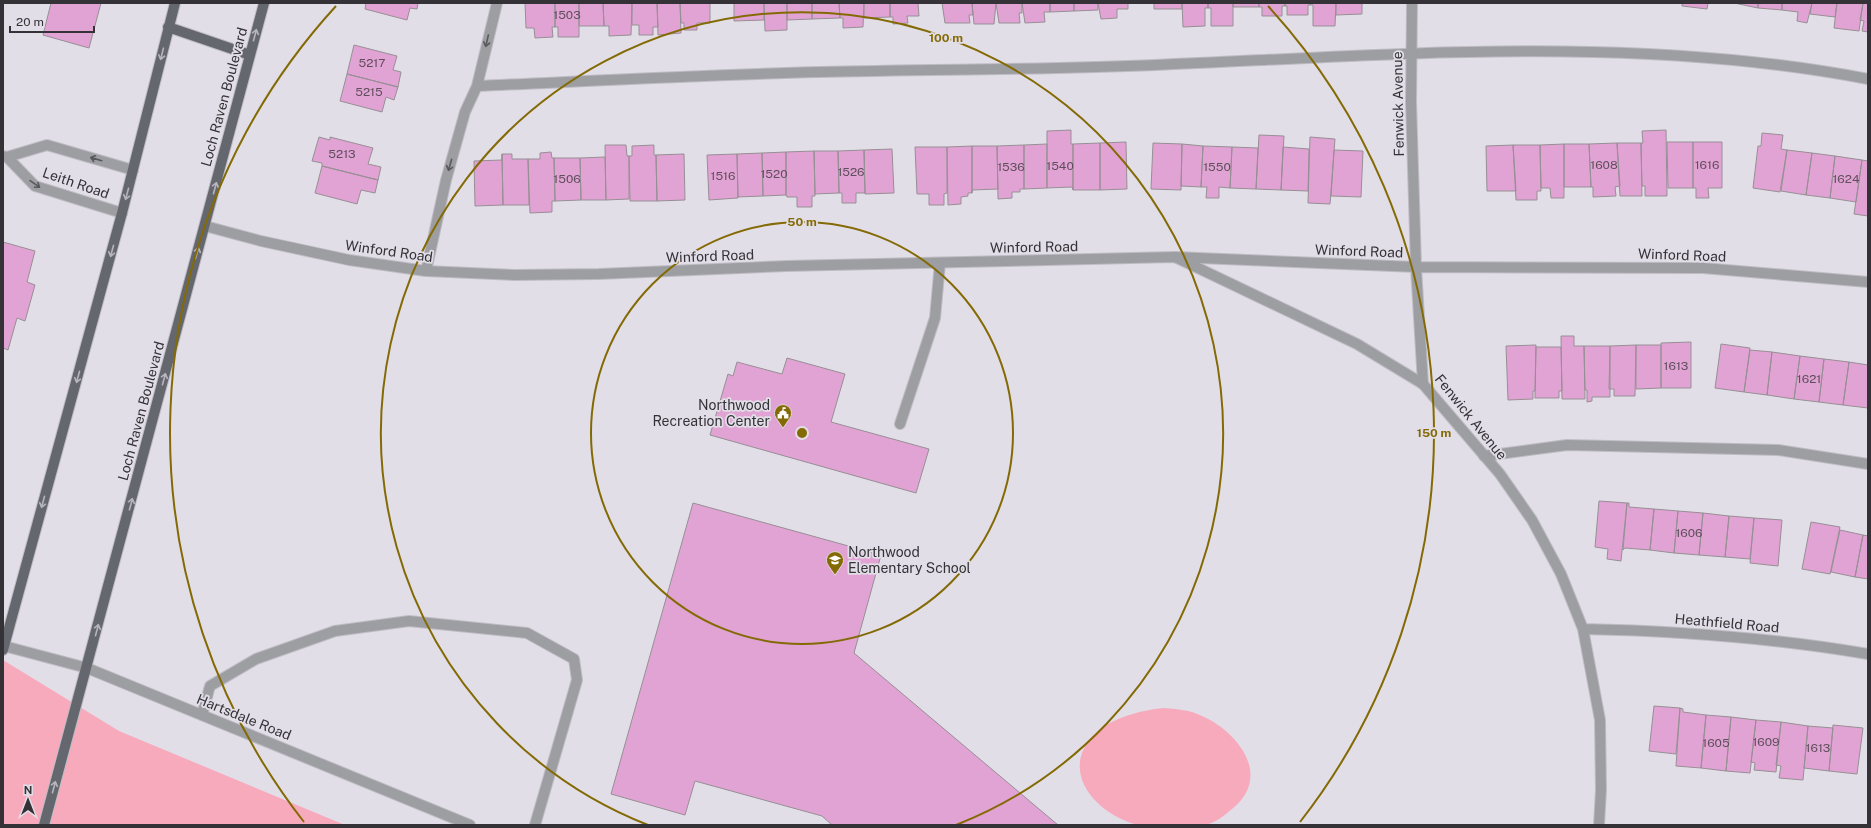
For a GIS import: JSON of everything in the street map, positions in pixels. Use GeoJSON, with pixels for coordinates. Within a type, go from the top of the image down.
{"type":"FeatureCollection","features":[{"type":"Feature","properties":{"kind":"main road"},"geometry":{"type":"LineString","coordinates":[[4,648],[122,213],[175,3]]}},
{"type":"Feature","properties":{"kind":"main road","name":"Loch Raven Boulevard"},"geometry":{"type":"LineString","coordinates":[[44,825],[88,668],[264,3]]}},
{"type":"Feature","properties":{"kind":"main road"},"geometry":{"type":"LineString","coordinates":[[168,27],[250,55]]}},
{"type":"Feature","properties":{"kind":"street"},"geometry":{"type":"LineString","coordinates":[[426,271],[446,180],[465,112],[477,86],[497,3]]}},
{"type":"Feature","properties":{"kind":"street","name":"Fenwick Avenue"},"geometry":{"type":"LineString","coordinates":[[1412,3],[1411,55],[1416,267],[1423,384],[1500,474],[1532,520],[1561,574],[1583,629],[1600,720],[1601,790],[1599,825]]}},
{"type":"Feature","properties":{"kind":"street"},"geometry":{"type":"LineString","coordinates":[[477,86],[816,72],[1151,65],[1518,50],[1668,54],[1819,69],[1868,79]]}},
{"type":"Feature","properties":{"kind":"street","name":"Leith Road"},"geometry":{"type":"LineString","coordinates":[[5,156],[47,145],[133,170]]}},
{"type":"Feature","properties":{"kind":"street","name":"Leith Road"},"geometry":{"type":"LineString","coordinates":[[5,156],[35,186],[122,213]]}},
{"type":"Feature","properties":{"kind":"street","name":"Winford Road"},"geometry":{"type":"LineString","coordinates":[[205,226],[261,241],[328,256],[426,271],[515,275],[599,274],[787,266],[1175,257],[1416,267],[1703,268],[1868,282]]}},
{"type":"Feature","properties":{"kind":"street"},"geometry":{"type":"LineString","coordinates":[[1175,257],[1357,344],[1423,384]]}},
{"type":"Feature","properties":{"kind":"street"},"geometry":{"type":"LineString","coordinates":[[900,424],[935,318],[940,263]]}},
{"type":"Feature","properties":{"kind":"street"},"geometry":{"type":"LineString","coordinates":[[1484,456],[1567,445],[1607,445],[1778,450],[1868,464]]}},
{"type":"Feature","properties":{"kind":"street"},"geometry":{"type":"LineString","coordinates":[[202,714],[210,686],[256,659],[335,631],[409,621],[527,633],[574,659],[577,680],[535,825]]}},
{"type":"Feature","properties":{"kind":"street","name":"Heathfield Road"},"geometry":{"type":"LineString","coordinates":[[1583,629],[1642,630],[1713,635],[1808,644],[1868,654]]}},
{"type":"Feature","properties":{"kind":"street","name":"Hartsdale Road"},"geometry":{"type":"LineString","coordinates":[[4,648],[88,668],[470,825]]}},
{"type":"Feature","properties":{"kind":"shaded area"},"geometry":{"type":"Polygon","coordinates":[[[3,660],[119,731],[345,825],[3,825],[3,660]]]}},
{"type":"Feature","properties":{"kind":"shaded area"},"geometry":{"type":"Polygon","coordinates":[[[1164,708],[1193,712],[1215,723],[1228,733],[1246,756],[1250,769],[1250,783],[1244,796],[1232,809],[1212,823],[1204,825],[1180,826],[1147,826],[1134,824],[1108,812],[1088,792],[1082,780],[1080,766],[1082,753],[1090,739],[1097,732],[1114,721],[1134,713],[1164,708]]]}},
{"type":"Feature","properties":{"kind":"building"},"geometry":{"type":"Polygon","coordinates":[[[51,3],[101,3],[89,48],[43,35],[51,3]]]}},
{"type":"Feature","properties":{"kind":"building"},"geometry":{"type":"Polygon","coordinates":[[[366,3],[418,3],[417,9],[410,8],[407,20],[365,9],[366,3]]]}},
{"type":"Feature","properties":{"kind":"building"},"geometry":{"type":"Polygon","coordinates":[[[525,3],[555,3],[555,27],[552,27],[553,37],[535,38],[534,28],[526,28],[525,3]]]}},
{"type":"Feature","properties":{"kind":"building"},"geometry":{"type":"Polygon","coordinates":[[[555,3],[579,3],[579,37],[558,37],[558,27],[555,27],[555,3]]]}},
{"type":"Feature","properties":{"kind":"building"},"geometry":{"type":"Polygon","coordinates":[[[579,3],[603,3],[604,26],[579,26],[579,3]]]}},
{"type":"Feature","properties":{"kind":"building"},"geometry":{"type":"Polygon","coordinates":[[[603,3],[632,3],[631,35],[609,36],[609,26],[604,26],[603,3]]]}},
{"type":"Feature","properties":{"kind":"building"},"geometry":{"type":"Polygon","coordinates":[[[632,3],[657,3],[658,27],[653,27],[653,35],[639,35],[639,25],[632,25],[632,3]]]}},
{"type":"Feature","properties":{"kind":"building"},"geometry":{"type":"Polygon","coordinates":[[[657,3],[680,3],[681,33],[658,35],[657,3]]]}},
{"type":"Feature","properties":{"kind":"building"},"geometry":{"type":"Polygon","coordinates":[[[680,3],[710,3],[710,23],[697,23],[697,30],[684,30],[684,23],[681,23],[680,3]]]}},
{"type":"Feature","properties":{"kind":"building"},"geometry":{"type":"Polygon","coordinates":[[[734,3],[764,3],[764,20],[734,21],[734,3]]]}},
{"type":"Feature","properties":{"kind":"building"},"geometry":{"type":"Polygon","coordinates":[[[764,3],[787,3],[787,30],[765,31],[764,3]]]}},
{"type":"Feature","properties":{"kind":"building"},"geometry":{"type":"Polygon","coordinates":[[[787,3],[812,3],[812,19],[787,20],[787,3]]]}},
{"type":"Feature","properties":{"kind":"building"},"geometry":{"type":"Polygon","coordinates":[[[812,3],[839,3],[840,18],[812,19],[812,3]]]}},
{"type":"Feature","properties":{"kind":"building"},"geometry":{"type":"Polygon","coordinates":[[[839,3],[864,3],[863,27],[843,28],[843,18],[840,18],[839,3]]]}},
{"type":"Feature","properties":{"kind":"building"},"geometry":{"type":"Polygon","coordinates":[[[864,3],[890,3],[890,17],[864,18],[864,3]]]}},
{"type":"Feature","properties":{"kind":"building"},"geometry":{"type":"Polygon","coordinates":[[[890,3],[918,3],[919,16],[907,16],[908,23],[893,24],[893,17],[890,17],[890,3]]]}},
{"type":"Feature","properties":{"kind":"building"},"geometry":{"type":"Polygon","coordinates":[[[942,3],[972,3],[973,15],[969,15],[970,23],[945,23],[942,3]]]}},
{"type":"Feature","properties":{"kind":"building"},"geometry":{"type":"Polygon","coordinates":[[[972,3],[996,3],[994,24],[974,24],[972,3]]]}},
{"type":"Feature","properties":{"kind":"building"},"geometry":{"type":"Polygon","coordinates":[[[996,3],[1022,3],[1022,13],[1019,13],[1020,23],[999,23],[996,3]]]}},
{"type":"Feature","properties":{"kind":"building"},"geometry":{"type":"Polygon","coordinates":[[[1022,3],[1050,3],[1050,12],[1044,12],[1045,22],[1025,23],[1022,3]]]}},
{"type":"Feature","properties":{"kind":"building"},"geometry":{"type":"Polygon","coordinates":[[[1050,3],[1074,3],[1074,11],[1050,12],[1050,3]]]}},
{"type":"Feature","properties":{"kind":"building"},"geometry":{"type":"Polygon","coordinates":[[[1074,3],[1098,3],[1098,10],[1074,11],[1074,3]]]}},
{"type":"Feature","properties":{"kind":"building"},"geometry":{"type":"Polygon","coordinates":[[[1098,3],[1128,3],[1128,9],[1117,9],[1117,18],[1101,19],[1098,3]]]}},
{"type":"Feature","properties":{"kind":"building"},"geometry":{"type":"Polygon","coordinates":[[[1154,3],[1182,3],[1182,9],[1154,9],[1154,3]]]}},
{"type":"Feature","properties":{"kind":"building"},"geometry":{"type":"Polygon","coordinates":[[[1182,3],[1208,3],[1208,8],[1205,8],[1205,26],[1183,27],[1182,3]]]}},
{"type":"Feature","properties":{"kind":"building"},"geometry":{"type":"Polygon","coordinates":[[[1208,3],[1233,3],[1233,26],[1211,26],[1211,8],[1208,8],[1208,3]]]}},
{"type":"Feature","properties":{"kind":"building"},"geometry":{"type":"Polygon","coordinates":[[[1233,3],[1259,3],[1259,7],[1233,7],[1233,3]]]}},
{"type":"Feature","properties":{"kind":"building"},"geometry":{"type":"Polygon","coordinates":[[[1259,3],[1285,3],[1285,6],[1282,6],[1282,16],[1262,16],[1262,7],[1259,7],[1259,3]]]}},
{"type":"Feature","properties":{"kind":"building"},"geometry":{"type":"Polygon","coordinates":[[[1285,3],[1310,3],[1310,5],[1308,5],[1308,15],[1287,15],[1287,6],[1285,6],[1285,3]]]}},
{"type":"Feature","properties":{"kind":"building"},"geometry":{"type":"Polygon","coordinates":[[[1310,3],[1336,3],[1335,26],[1313,26],[1313,5],[1310,5],[1310,3]]]}},
{"type":"Feature","properties":{"kind":"building"},"geometry":{"type":"Polygon","coordinates":[[[1336,3],[1364,3],[1362,4],[1362,14],[1336,15],[1336,3]]]}},
{"type":"Feature","properties":{"kind":"building"},"geometry":{"type":"Polygon","coordinates":[[[1682,3],[1708,3],[1707,9],[1682,6],[1682,3]]]}},
{"type":"Feature","properties":{"kind":"building"},"geometry":{"type":"Polygon","coordinates":[[[1734,3],[1758,3],[1758,8],[1734,3]]]}},
{"type":"Feature","properties":{"kind":"building"},"geometry":{"type":"Polygon","coordinates":[[[1758,3],[1782,3],[1782,10],[1758,8],[1758,3]]]}},
{"type":"Feature","properties":{"kind":"building"},"geometry":{"type":"Polygon","coordinates":[[[1782,3],[1812,3],[1807,23],[1797,21],[1798,12],[1782,10],[1782,3]]]}},
{"type":"Feature","properties":{"kind":"building"},"geometry":{"type":"Polygon","coordinates":[[[1812,3],[1837,3],[1835,17],[1810,14],[1812,3]]]}},
{"type":"Feature","properties":{"kind":"building"},"geometry":{"type":"Polygon","coordinates":[[[1837,3],[1863,3],[1859,31],[1834,28],[1837,3]]]}},
{"type":"Feature","properties":{"kind":"building"},"geometry":{"type":"Polygon","coordinates":[[[1863,3],[1868,3],[1868,32],[1862,31],[1864,21],[1860,20],[1863,3]]]}},
{"type":"Feature","properties":{"kind":"building"},"geometry":{"type":"Polygon","coordinates":[[[354,45],[397,56],[393,70],[401,72],[398,87],[347,74],[354,45]]]}},
{"type":"Feature","properties":{"kind":"building"},"geometry":{"type":"Polygon","coordinates":[[[347,74],[398,87],[394,100],[386,97],[382,112],[340,101],[347,74]]]}},
{"type":"Feature","properties":{"kind":"building"},"geometry":{"type":"Polygon","coordinates":[[[1071,130],[1071,144],[1073,144],[1073,190],[1072,187],[1047,188],[1047,131],[1071,130]]]}},
{"type":"Feature","properties":{"kind":"building"},"geometry":{"type":"Polygon","coordinates":[[[1666,130],[1667,196],[1645,196],[1645,186],[1642,186],[1642,131],[1666,130]]]}},
{"type":"Feature","properties":{"kind":"building"},"geometry":{"type":"Polygon","coordinates":[[[1762,133],[1783,135],[1781,149],[1787,150],[1780,192],[1753,188],[1758,146],[1761,146],[1762,133]]]}},
{"type":"Feature","properties":{"kind":"building"},"geometry":{"type":"Polygon","coordinates":[[[1259,135],[1284,136],[1281,190],[1256,189],[1259,135]]]}},
{"type":"Feature","properties":{"kind":"building"},"geometry":{"type":"Polygon","coordinates":[[[319,137],[330,140],[330,137],[373,148],[368,164],[381,167],[378,180],[322,166],[322,163],[312,161],[319,137]]]}},
{"type":"Feature","properties":{"kind":"building"},"geometry":{"type":"Polygon","coordinates":[[[1310,137],[1335,139],[1330,204],[1308,203],[1310,137]]]}},
{"type":"Feature","properties":{"kind":"building"},"geometry":{"type":"Polygon","coordinates":[[[1126,142],[1127,189],[1100,190],[1100,143],[1126,142]]]}},
{"type":"Feature","properties":{"kind":"building"},"geometry":{"type":"Polygon","coordinates":[[[1667,142],[1693,142],[1693,188],[1668,188],[1667,142]]]}},
{"type":"Feature","properties":{"kind":"building"},"geometry":{"type":"Polygon","coordinates":[[[1693,142],[1722,142],[1722,188],[1708,188],[1709,198],[1696,198],[1696,188],[1693,188],[1693,142]]]}},
{"type":"Feature","properties":{"kind":"building"},"geometry":{"type":"Polygon","coordinates":[[[1100,143],[1100,190],[1073,190],[1073,144],[1100,143]]]}},
{"type":"Feature","properties":{"kind":"building"},"geometry":{"type":"Polygon","coordinates":[[[1153,143],[1182,144],[1181,190],[1151,189],[1153,143]]]}},
{"type":"Feature","properties":{"kind":"building"},"geometry":{"type":"Polygon","coordinates":[[[1617,143],[1620,186],[1615,187],[1616,196],[1593,197],[1593,187],[1591,187],[1589,144],[1617,143]]]}},
{"type":"Feature","properties":{"kind":"building"},"geometry":{"type":"Polygon","coordinates":[[[1617,143],[1641,143],[1642,196],[1620,196],[1617,143]]]}},
{"type":"Feature","properties":{"kind":"building"},"geometry":{"type":"Polygon","coordinates":[[[1047,144],[1047,188],[1024,189],[1024,145],[1047,144]]]}},
{"type":"Feature","properties":{"kind":"building"},"geometry":{"type":"Polygon","coordinates":[[[1182,144],[1203,146],[1201,187],[1181,186],[1182,144]]]}},
{"type":"Feature","properties":{"kind":"building"},"geometry":{"type":"Polygon","coordinates":[[[1564,144],[1589,144],[1591,187],[1564,187],[1564,144]]]}},
{"type":"Feature","properties":{"kind":"building"},"geometry":{"type":"Polygon","coordinates":[[[1564,144],[1564,198],[1551,198],[1550,188],[1541,188],[1540,145],[1564,144]]]}},
{"type":"Feature","properties":{"kind":"building"},"geometry":{"type":"Polygon","coordinates":[[[605,145],[626,145],[627,156],[629,156],[629,199],[606,200],[605,145]]]}},
{"type":"Feature","properties":{"kind":"building"},"geometry":{"type":"Polygon","coordinates":[[[654,145],[654,155],[656,155],[657,201],[630,201],[629,156],[632,156],[632,146],[654,145]]]}},
{"type":"Feature","properties":{"kind":"building"},"geometry":{"type":"Polygon","coordinates":[[[1024,145],[1024,189],[1020,189],[1020,192],[1012,192],[1012,198],[998,199],[997,146],[1024,145]]]}},
{"type":"Feature","properties":{"kind":"building"},"geometry":{"type":"Polygon","coordinates":[[[1513,145],[1540,145],[1541,191],[1537,191],[1537,200],[1516,200],[1513,145]]]}},
{"type":"Feature","properties":{"kind":"building"},"geometry":{"type":"Polygon","coordinates":[[[1513,145],[1516,191],[1487,191],[1486,146],[1513,145]]]}},
{"type":"Feature","properties":{"kind":"building"},"geometry":{"type":"Polygon","coordinates":[[[972,146],[972,193],[968,193],[968,196],[961,197],[961,204],[948,205],[947,147],[972,146]]]}},
{"type":"Feature","properties":{"kind":"building"},"geometry":{"type":"Polygon","coordinates":[[[972,146],[997,146],[998,189],[972,190],[972,146]]]}},
{"type":"Feature","properties":{"kind":"building"},"geometry":{"type":"Polygon","coordinates":[[[1203,146],[1232,147],[1230,188],[1219,187],[1219,198],[1206,198],[1207,187],[1201,187],[1203,146]]]}},
{"type":"Feature","properties":{"kind":"building"},"geometry":{"type":"Polygon","coordinates":[[[915,147],[947,147],[947,193],[944,194],[944,205],[929,205],[929,194],[917,194],[915,147]]]}},
{"type":"Feature","properties":{"kind":"building"},"geometry":{"type":"Polygon","coordinates":[[[1232,147],[1258,148],[1256,189],[1230,188],[1232,147]]]}},
{"type":"Feature","properties":{"kind":"building"},"geometry":{"type":"Polygon","coordinates":[[[1283,147],[1309,149],[1308,191],[1281,190],[1283,147]]]}},
{"type":"Feature","properties":{"kind":"building"},"geometry":{"type":"Polygon","coordinates":[[[892,149],[894,193],[865,194],[864,150],[892,149]]]}},
{"type":"Feature","properties":{"kind":"building"},"geometry":{"type":"Polygon","coordinates":[[[864,150],[865,193],[856,193],[856,203],[842,203],[842,193],[839,193],[838,151],[864,150]]]}},
{"type":"Feature","properties":{"kind":"building"},"geometry":{"type":"Polygon","coordinates":[[[1334,150],[1363,151],[1361,197],[1331,196],[1334,150]]]}},
{"type":"Feature","properties":{"kind":"building"},"geometry":{"type":"Polygon","coordinates":[[[1787,150],[1812,153],[1806,195],[1781,191],[1787,150]]]}},
{"type":"Feature","properties":{"kind":"building"},"geometry":{"type":"Polygon","coordinates":[[[814,151],[815,196],[812,196],[812,207],[797,207],[797,197],[787,197],[786,195],[786,152],[814,151]]]}},
{"type":"Feature","properties":{"kind":"building"},"geometry":{"type":"Polygon","coordinates":[[[814,151],[838,151],[839,193],[815,194],[814,151]]]}},
{"type":"Feature","properties":{"kind":"building"},"geometry":{"type":"Polygon","coordinates":[[[551,152],[552,158],[554,158],[555,201],[552,201],[552,212],[530,213],[528,159],[540,159],[540,153],[551,152]]]}},
{"type":"Feature","properties":{"kind":"building"},"geometry":{"type":"Polygon","coordinates":[[[786,152],[786,195],[763,196],[762,153],[786,152]]]}},
{"type":"Feature","properties":{"kind":"building"},"geometry":{"type":"Polygon","coordinates":[[[762,153],[763,196],[738,197],[737,154],[762,153]]]}},
{"type":"Feature","properties":{"kind":"building"},"geometry":{"type":"Polygon","coordinates":[[[1812,153],[1835,156],[1830,198],[1806,195],[1812,153]]]}},
{"type":"Feature","properties":{"kind":"building"},"geometry":{"type":"Polygon","coordinates":[[[502,154],[512,154],[512,159],[528,159],[529,205],[503,205],[502,154]]]}},
{"type":"Feature","properties":{"kind":"building"},"geometry":{"type":"Polygon","coordinates":[[[502,154],[503,205],[475,206],[474,161],[502,160],[502,154]]]}},
{"type":"Feature","properties":{"kind":"building"},"geometry":{"type":"Polygon","coordinates":[[[684,154],[685,200],[657,201],[656,155],[684,154]]]}},
{"type":"Feature","properties":{"kind":"building"},"geometry":{"type":"Polygon","coordinates":[[[737,154],[738,198],[709,200],[707,155],[737,154]]]}},
{"type":"Feature","properties":{"kind":"building"},"geometry":{"type":"Polygon","coordinates":[[[1835,156],[1862,160],[1856,202],[1830,198],[1835,156]]]}},
{"type":"Feature","properties":{"kind":"building"},"geometry":{"type":"Polygon","coordinates":[[[605,157],[606,200],[581,200],[580,158],[605,157]]]}},
{"type":"Feature","properties":{"kind":"building"},"geometry":{"type":"Polygon","coordinates":[[[554,158],[580,158],[581,200],[555,201],[554,158]]]}},
{"type":"Feature","properties":{"kind":"building"},"geometry":{"type":"Polygon","coordinates":[[[1862,160],[1868,161],[1868,216],[1854,214],[1862,160]]]}},
{"type":"Feature","properties":{"kind":"building"},"geometry":{"type":"Polygon","coordinates":[[[322,166],[378,180],[375,193],[361,190],[357,204],[315,193],[322,166]]]}},
{"type":"Feature","properties":{"kind":"building"},"geometry":{"type":"Polygon","coordinates":[[[3,242],[35,251],[27,282],[35,285],[25,321],[17,318],[8,350],[3,348],[3,242]]]}},
{"type":"Feature","properties":{"kind":"building"},"geometry":{"type":"Polygon","coordinates":[[[1561,336],[1574,336],[1574,346],[1584,346],[1585,399],[1562,399],[1561,336]]]}},
{"type":"Feature","properties":{"kind":"building"},"geometry":{"type":"Polygon","coordinates":[[[1691,342],[1691,388],[1661,388],[1661,343],[1691,342]]]}},
{"type":"Feature","properties":{"kind":"building"},"geometry":{"type":"Polygon","coordinates":[[[1721,344],[1750,348],[1744,392],[1715,388],[1721,344]]]}},
{"type":"Feature","properties":{"kind":"building"},"geometry":{"type":"Polygon","coordinates":[[[1536,345],[1535,391],[1533,391],[1533,399],[1508,400],[1506,346],[1536,345]]]}},
{"type":"Feature","properties":{"kind":"building"},"geometry":{"type":"Polygon","coordinates":[[[1636,345],[1661,345],[1661,388],[1636,389],[1636,345]]]}},
{"type":"Feature","properties":{"kind":"building"},"geometry":{"type":"Polygon","coordinates":[[[1636,345],[1635,396],[1614,396],[1614,389],[1609,389],[1610,346],[1636,345]]]}},
{"type":"Feature","properties":{"kind":"building"},"geometry":{"type":"Polygon","coordinates":[[[1584,346],[1610,346],[1610,397],[1592,397],[1592,401],[1587,402],[1587,390],[1585,390],[1584,346]]]}},
{"type":"Feature","properties":{"kind":"building"},"geometry":{"type":"Polygon","coordinates":[[[1536,347],[1561,347],[1562,391],[1559,391],[1559,398],[1535,398],[1536,347]]]}},
{"type":"Feature","properties":{"kind":"building"},"geometry":{"type":"Polygon","coordinates":[[[1750,350],[1772,352],[1767,395],[1744,392],[1750,350]]]}},
{"type":"Feature","properties":{"kind":"building"},"geometry":{"type":"Polygon","coordinates":[[[1772,352],[1800,356],[1794,399],[1767,395],[1772,352]]]}},
{"type":"Feature","properties":{"kind":"building"},"geometry":{"type":"Polygon","coordinates":[[[1800,356],[1824,359],[1819,402],[1794,399],[1800,356]]]}},
{"type":"Feature","properties":{"kind":"building","name":"Northwood Recreation Center"},"geometry":{"type":"Polygon","coordinates":[[[787,358],[845,374],[831,422],[929,449],[916,493],[710,435],[728,374],[733,376],[737,362],[782,374],[787,358]]]}},
{"type":"Feature","properties":{"kind":"building"},"geometry":{"type":"Polygon","coordinates":[[[1824,359],[1849,362],[1843,405],[1819,402],[1824,359]]]}},
{"type":"Feature","properties":{"kind":"building"},"geometry":{"type":"Polygon","coordinates":[[[1849,362],[1868,365],[1868,408],[1843,405],[1849,362]]]}},
{"type":"Feature","properties":{"kind":"building"},"geometry":{"type":"Polygon","coordinates":[[[1599,501],[1627,503],[1621,561],[1607,559],[1608,549],[1595,547],[1599,501]]]}},
{"type":"Feature","properties":{"kind":"building","name":"Northwood Elementary School"},"geometry":{"type":"Polygon","coordinates":[[[693,503],[881,555],[854,653],[1058,825],[832,825],[822,816],[695,781],[685,815],[611,794],[693,503]]]}},
{"type":"Feature","properties":{"kind":"building"},"geometry":{"type":"Polygon","coordinates":[[[1627,503],[1629,503],[1629,507],[1654,509],[1650,550],[1625,548],[1623,550],[1627,503]]]}},
{"type":"Feature","properties":{"kind":"building"},"geometry":{"type":"Polygon","coordinates":[[[1654,509],[1678,511],[1674,553],[1650,550],[1654,509]]]}},
{"type":"Feature","properties":{"kind":"building"},"geometry":{"type":"Polygon","coordinates":[[[1678,511],[1703,513],[1699,555],[1674,553],[1678,511]]]}},
{"type":"Feature","properties":{"kind":"building"},"geometry":{"type":"Polygon","coordinates":[[[1703,513],[1729,516],[1725,557],[1699,555],[1703,513]]]}},
{"type":"Feature","properties":{"kind":"building"},"geometry":{"type":"Polygon","coordinates":[[[1729,516],[1754,518],[1750,559],[1725,557],[1729,516]]]}},
{"type":"Feature","properties":{"kind":"building"},"geometry":{"type":"Polygon","coordinates":[[[1754,518],[1782,520],[1778,566],[1750,563],[1754,518]]]}},
{"type":"Feature","properties":{"kind":"building"},"geometry":{"type":"Polygon","coordinates":[[[1811,522],[1840,527],[1830,574],[1802,569],[1811,522]]]}},
{"type":"Feature","properties":{"kind":"building"},"geometry":{"type":"Polygon","coordinates":[[[1840,530],[1863,535],[1855,577],[1831,572],[1840,530]]]}},
{"type":"Feature","properties":{"kind":"building"},"geometry":{"type":"Polygon","coordinates":[[[1863,535],[1868,536],[1868,579],[1855,577],[1863,535]]]}},
{"type":"Feature","properties":{"kind":"building"},"geometry":{"type":"Polygon","coordinates":[[[1654,706],[1680,708],[1676,754],[1649,751],[1654,706]]]}},
{"type":"Feature","properties":{"kind":"building"},"geometry":{"type":"Polygon","coordinates":[[[1680,708],[1683,709],[1683,712],[1706,715],[1701,768],[1676,766],[1680,708]]]}},
{"type":"Feature","properties":{"kind":"building"},"geometry":{"type":"Polygon","coordinates":[[[1706,715],[1731,717],[1726,771],[1701,768],[1706,715]]]}},
{"type":"Feature","properties":{"kind":"building"},"geometry":{"type":"Polygon","coordinates":[[[1731,717],[1756,720],[1750,773],[1726,771],[1731,717]]]}},
{"type":"Feature","properties":{"kind":"building"},"geometry":{"type":"Polygon","coordinates":[[[1756,720],[1781,722],[1776,772],[1754,770],[1755,763],[1751,762],[1756,720]]]}},
{"type":"Feature","properties":{"kind":"building"},"geometry":{"type":"Polygon","coordinates":[[[1781,722],[1808,726],[1803,780],[1779,778],[1781,766],[1776,765],[1781,722]]]}},
{"type":"Feature","properties":{"kind":"building"},"geometry":{"type":"Polygon","coordinates":[[[1833,725],[1863,728],[1857,774],[1829,771],[1833,725]]]}},
{"type":"Feature","properties":{"kind":"building"},"geometry":{"type":"Polygon","coordinates":[[[1808,726],[1833,728],[1829,771],[1804,768],[1808,726]]]}},
{"type":"Feature","properties":{"kind":"place","name":"Northwood Recreation Center"},"geometry":{"type":"Point","coordinates":[783,428]}},
{"type":"Feature","properties":{"kind":"place","name":"Northwood Elementary School"},"geometry":{"type":"Point","coordinates":[835,575]}}]}
